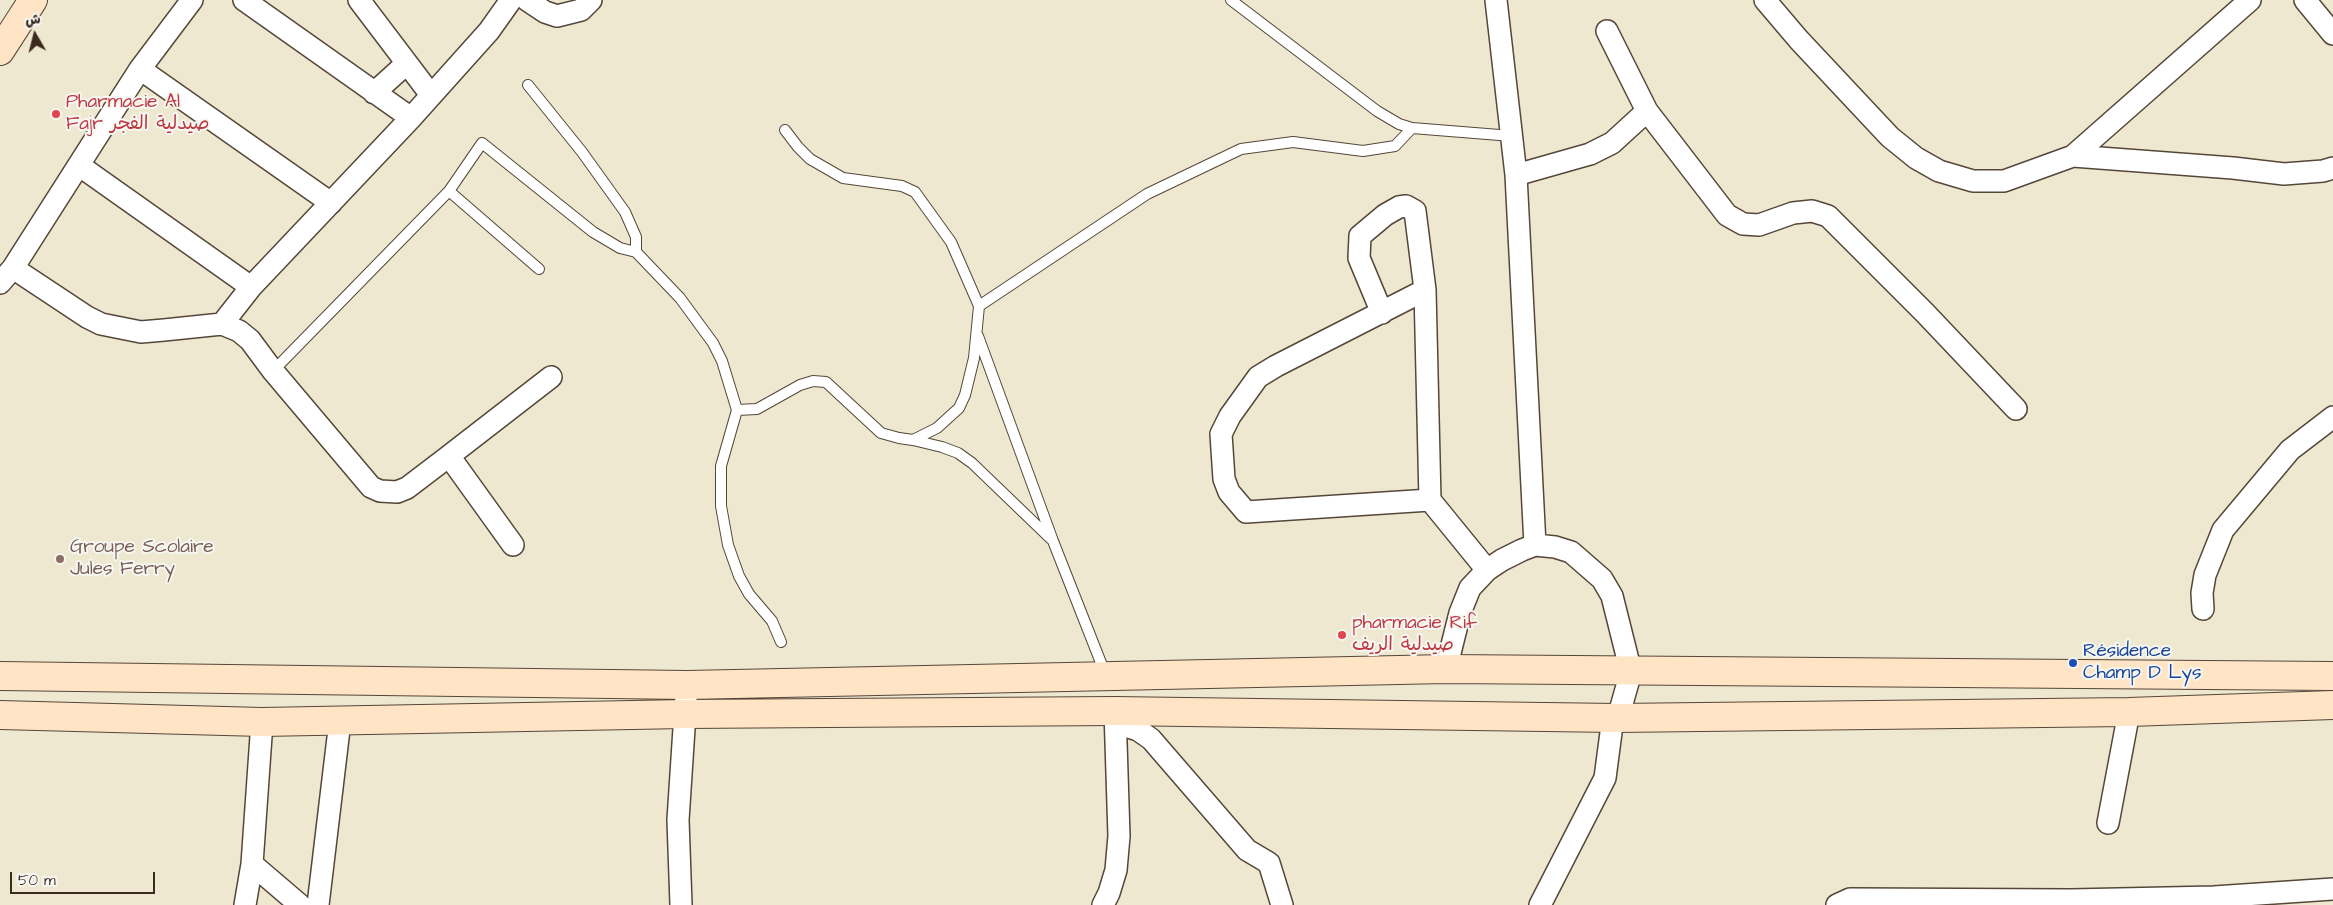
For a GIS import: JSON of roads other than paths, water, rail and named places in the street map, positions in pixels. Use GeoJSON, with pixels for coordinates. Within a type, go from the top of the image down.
{"type":"FeatureCollection","features":[{"type":"Feature","properties":{"kind":"street"},"geometry":{"type":"LineString","coordinates":[[0,50],[33,0]]}},
{"type":"Feature","properties":{"kind":"street"},"geometry":{"type":"LineString","coordinates":[[192,0],[140,69],[80,166],[6,275],[56,298],[101,324],[141,332],[222,324],[239,331],[250,340],[272,371],[371,486],[380,491],[397,492],[407,488],[551,377]]}},
{"type":"Feature","properties":{"kind":"street"},"geometry":{"type":"LineString","coordinates":[[244,0],[411,118]]}},
{"type":"Feature","properties":{"kind":"street"},"geometry":{"type":"LineString","coordinates":[[359,0],[431,95]]}},
{"type":"Feature","properties":{"kind":"street"},"geometry":{"type":"LineString","coordinates":[[222,324],[251,287],[411,118],[489,31],[511,0]]}},
{"type":"Feature","properties":{"kind":"street"},"geometry":{"type":"LineString","coordinates":[[527,0],[545,12],[557,16],[580,10],[591,0]]}},
{"type":"Feature","properties":{"kind":"street"},"geometry":{"type":"LineString","coordinates":[[1496,0],[1516,175],[1535,545]]}},
{"type":"Feature","properties":{"kind":"street"},"geometry":{"type":"LineString","coordinates":[[1765,0],[1799,40],[1890,137],[1916,158],[1939,171],[1973,181],[2004,181],[2073,156],[2250,0]]}},
{"type":"Feature","properties":{"kind":"street"},"geometry":{"type":"LineString","coordinates":[[2305,0],[2333,34]]}},
{"type":"Feature","properties":{"kind":"street"},"geometry":{"type":"LineString","coordinates":[[1607,31],[1647,111],[1727,215],[1743,224],[1759,224],[1792,213],[1812,211],[1828,216],[1926,313],[2016,409]]}},
{"type":"Feature","properties":{"kind":"street"},"geometry":{"type":"LineString","coordinates":[[374,93],[406,64]]}},
{"type":"Feature","properties":{"kind":"street"},"geometry":{"type":"LineString","coordinates":[[140,69],[331,203]]}},
{"type":"Feature","properties":{"kind":"street"},"geometry":{"type":"LineString","coordinates":[[1516,175],[1590,154],[1612,143],[1647,111]]}},
{"type":"Feature","properties":{"kind":"street"},"geometry":{"type":"LineString","coordinates":[[2073,156],[2232,168],[2284,174],[2323,171],[2333,168]]}},
{"type":"Feature","properties":{"kind":"street"},"geometry":{"type":"LineString","coordinates":[[80,166],[251,287]]}},
{"type":"Feature","properties":{"kind":"street"},"geometry":{"type":"LineString","coordinates":[[1382,313],[1359,258],[1360,236],[1398,207],[1406,206],[1415,211],[1425,290],[1430,500],[1487,570]]}},
{"type":"Feature","properties":{"kind":"street"},"geometry":{"type":"LineString","coordinates":[[1425,290],[1258,377],[1230,416],[1221,434],[1224,479],[1229,492],[1246,512],[1430,500]]}},
{"type":"Feature","properties":{"kind":"street"},"geometry":{"type":"LineString","coordinates":[[2203,609],[2202,593],[2205,575],[2222,530],[2290,450],[2333,417]]}},
{"type":"Feature","properties":{"kind":"street"},"geometry":{"type":"LineString","coordinates":[[449,456],[513,545]]}},
{"type":"Feature","properties":{"kind":"street"},"geometry":{"type":"LineString","coordinates":[[1446,669],[1460,614],[1470,588],[1487,570],[1502,560],[1535,545],[1555,547],[1571,552],[1602,579],[1612,596],[1620,619],[1631,672],[1608,747],[1605,778],[1540,905]]}},
{"type":"Feature","properties":{"kind":"street"},"geometry":{"type":"LineString","coordinates":[[0,676],[686,686],[1446,669],[1631,672],[2333,676]]}},
{"type":"Feature","properties":{"kind":"street"},"geometry":{"type":"LineString","coordinates":[[609,716],[610,686]]}},
{"type":"Feature","properties":{"kind":"street"},"geometry":{"type":"LineString","coordinates":[[681,905],[678,820],[686,686]]}},
{"type":"Feature","properties":{"kind":"street"},"geometry":{"type":"LineString","coordinates":[[0,715],[262,722],[685,714],[1616,718],[2129,712],[2333,704]]}},
{"type":"Feature","properties":{"kind":"street"},"geometry":{"type":"LineString","coordinates":[[2108,823],[2129,712]]}},
{"type":"Feature","properties":{"kind":"street"},"geometry":{"type":"LineString","coordinates":[[1103,905],[1109,893],[1117,861],[1119,836],[1116,717]]}},
{"type":"Feature","properties":{"kind":"street"},"geometry":{"type":"LineString","coordinates":[[1116,717],[1151,739],[1247,850],[1269,863],[1282,905]]}},
{"type":"Feature","properties":{"kind":"street"},"geometry":{"type":"LineString","coordinates":[[318,905],[340,721]]}},
{"type":"Feature","properties":{"kind":"street"},"geometry":{"type":"LineString","coordinates":[[245,905],[252,864],[262,722]]}},
{"type":"Feature","properties":{"kind":"street"},"geometry":{"type":"LineString","coordinates":[[252,864],[300,905]]}},
{"type":"Feature","properties":{"kind":"street"},"geometry":{"type":"LineString","coordinates":[[1836,905],[1850,899],[2070,903],[2214,897],[2333,889]]}},
{"type":"Feature","properties":{"kind":"lane"},"geometry":{"type":"LineString","coordinates":[[1231,0],[1377,111],[1399,124],[1412,128],[1512,136]]}},
{"type":"Feature","properties":{"kind":"lane"},"geometry":{"type":"LineString","coordinates":[[528,85],[582,152],[625,212],[636,238],[636,252]]}},
{"type":"Feature","properties":{"kind":"lane"},"geometry":{"type":"LineString","coordinates":[[979,306],[1148,194],[1241,149],[1293,142],[1363,151],[1395,146],[1412,128]]}},
{"type":"Feature","properties":{"kind":"lane"},"geometry":{"type":"LineString","coordinates":[[786,130],[798,147],[810,158],[842,178],[902,186],[915,192],[951,242],[979,306],[978,335],[970,378],[959,408],[937,428],[913,440]]}},
{"type":"Feature","properties":{"kind":"lane"},"geometry":{"type":"LineString","coordinates":[[272,371],[449,191],[482,144],[594,232],[620,248],[636,252],[680,298],[712,343],[722,361],[737,410],[721,466],[720,506],[726,535],[739,576],[749,594],[772,621],[781,642]]}},
{"type":"Feature","properties":{"kind":"lane"},"geometry":{"type":"LineString","coordinates":[[449,191],[539,269]]}},
{"type":"Feature","properties":{"kind":"lane"},"geometry":{"type":"LineString","coordinates":[[978,335],[1053,541],[1106,677]]}},
{"type":"Feature","properties":{"kind":"lane"},"geometry":{"type":"LineString","coordinates":[[737,410],[757,409],[800,385],[813,381],[826,382],[881,433],[942,447],[958,453],[972,463],[1053,541]]}},
{"type":"Feature","properties":{"kind":"place","name":"Pharmacie Al Fajr صيدلية الفجر"},"geometry":{"type":"Point","coordinates":[56,114]}},
{"type":"Feature","properties":{"kind":"place","name":"Groupe Scolaire Jules Ferry"},"geometry":{"type":"Point","coordinates":[60,559]}},
{"type":"Feature","properties":{"kind":"place","name":"pharmacie Rif صيدلية الريف"},"geometry":{"type":"Point","coordinates":[1342,635]}},
{"type":"Feature","properties":{"kind":"place","name":"Résidence Champ D Lys"},"geometry":{"type":"Point","coordinates":[2073,663]}}]}
